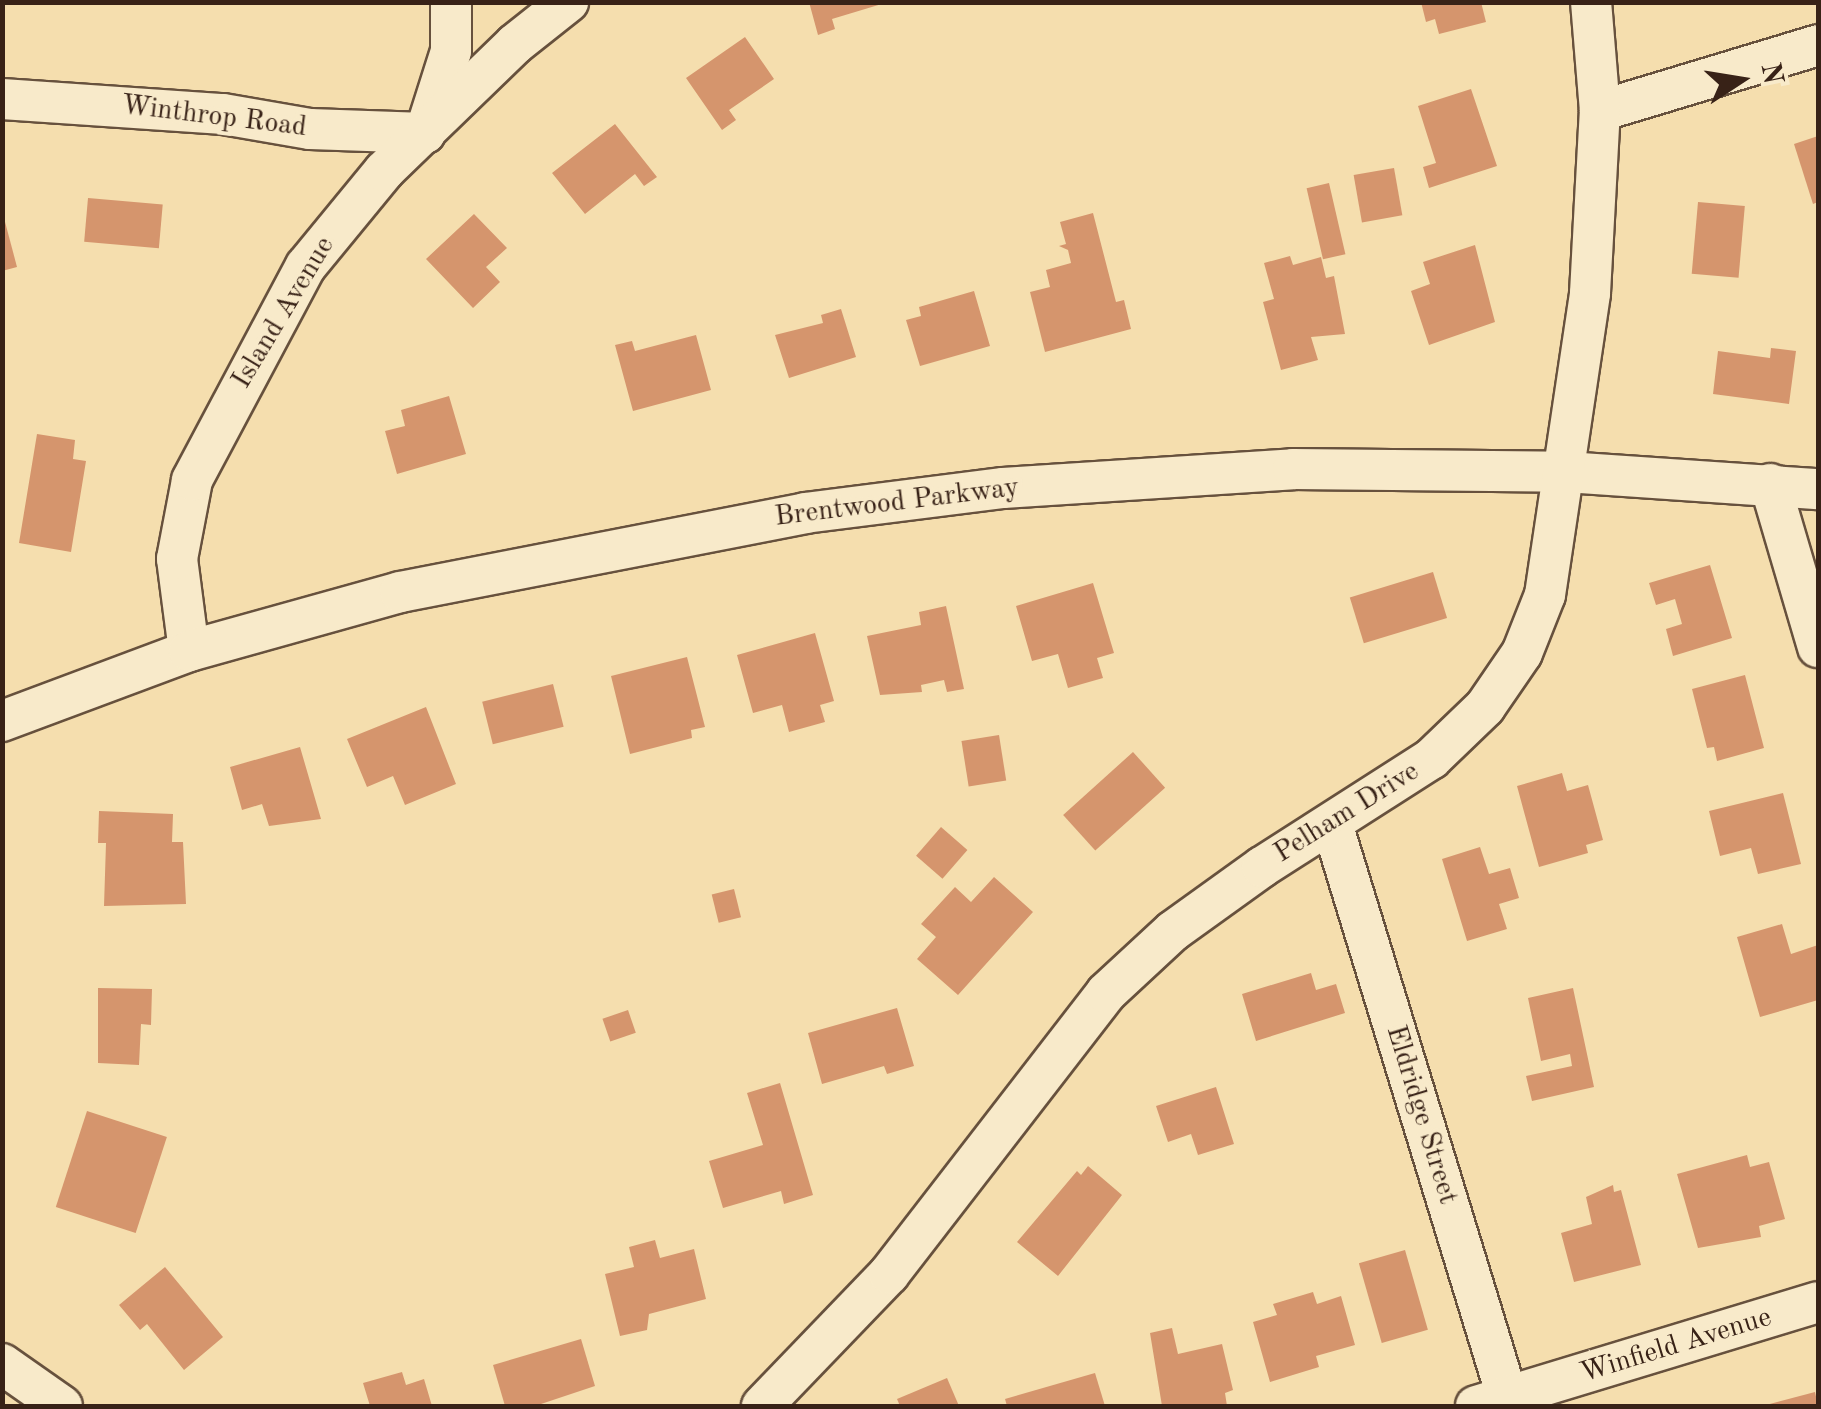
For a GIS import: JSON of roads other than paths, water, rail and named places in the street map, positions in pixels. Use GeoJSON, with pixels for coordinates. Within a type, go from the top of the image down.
{"type":"FeatureCollection","features":[{"type":"Feature","properties":{"kind":"street"},"geometry":{"type":"LineString","coordinates":[[425,133],[452,51],[451,2]]}},
{"type":"Feature","properties":{"kind":"street","name":"Island Avenue"},"geometry":{"type":"LineString","coordinates":[[189,651],[177,558],[192,480],[306,266],[384,171],[515,44],[568,2]]}},
{"type":"Feature","properties":{"kind":"street","name":"Pelham Drive"},"geometry":{"type":"LineString","coordinates":[[772,1403],[889,1274],[1106,993],[1173,931],[1432,760],[1485,708],[1522,653],[1545,595],[1590,293],[1600,111],[1590,2]]}},
{"type":"Feature","properties":{"kind":"street"},"geometry":{"type":"LineString","coordinates":[[1600,111],[1818,45]]}},
{"type":"Feature","properties":{"kind":"street","name":"Winthrop Road"},"geometry":{"type":"LineString","coordinates":[[2,99],[224,114],[310,130],[425,133]]}},
{"type":"Feature","properties":{"kind":"street","name":"Brentwood Parkway"},"geometry":{"type":"LineString","coordinates":[[2,721],[189,651],[400,592],[804,513],[1186,474],[1566,472],[1818,488]]}},
{"type":"Feature","properties":{"kind":"street"},"geometry":{"type":"LineString","coordinates":[[1770,484],[1818,647]]}},
{"type":"Feature","properties":{"kind":"street","name":"Eldridge Street"},"geometry":{"type":"LineString","coordinates":[[1332,824],[1497,1403]]}},
{"type":"Feature","properties":{"kind":"street","name":"Winfield Avenue"},"geometry":{"type":"LineString","coordinates":[[1497,1403],[1818,1302]]}},
{"type":"Feature","properties":{"kind":"street"},"geometry":{"type":"LineString","coordinates":[[2,1364],[62,1406]]}}]}
